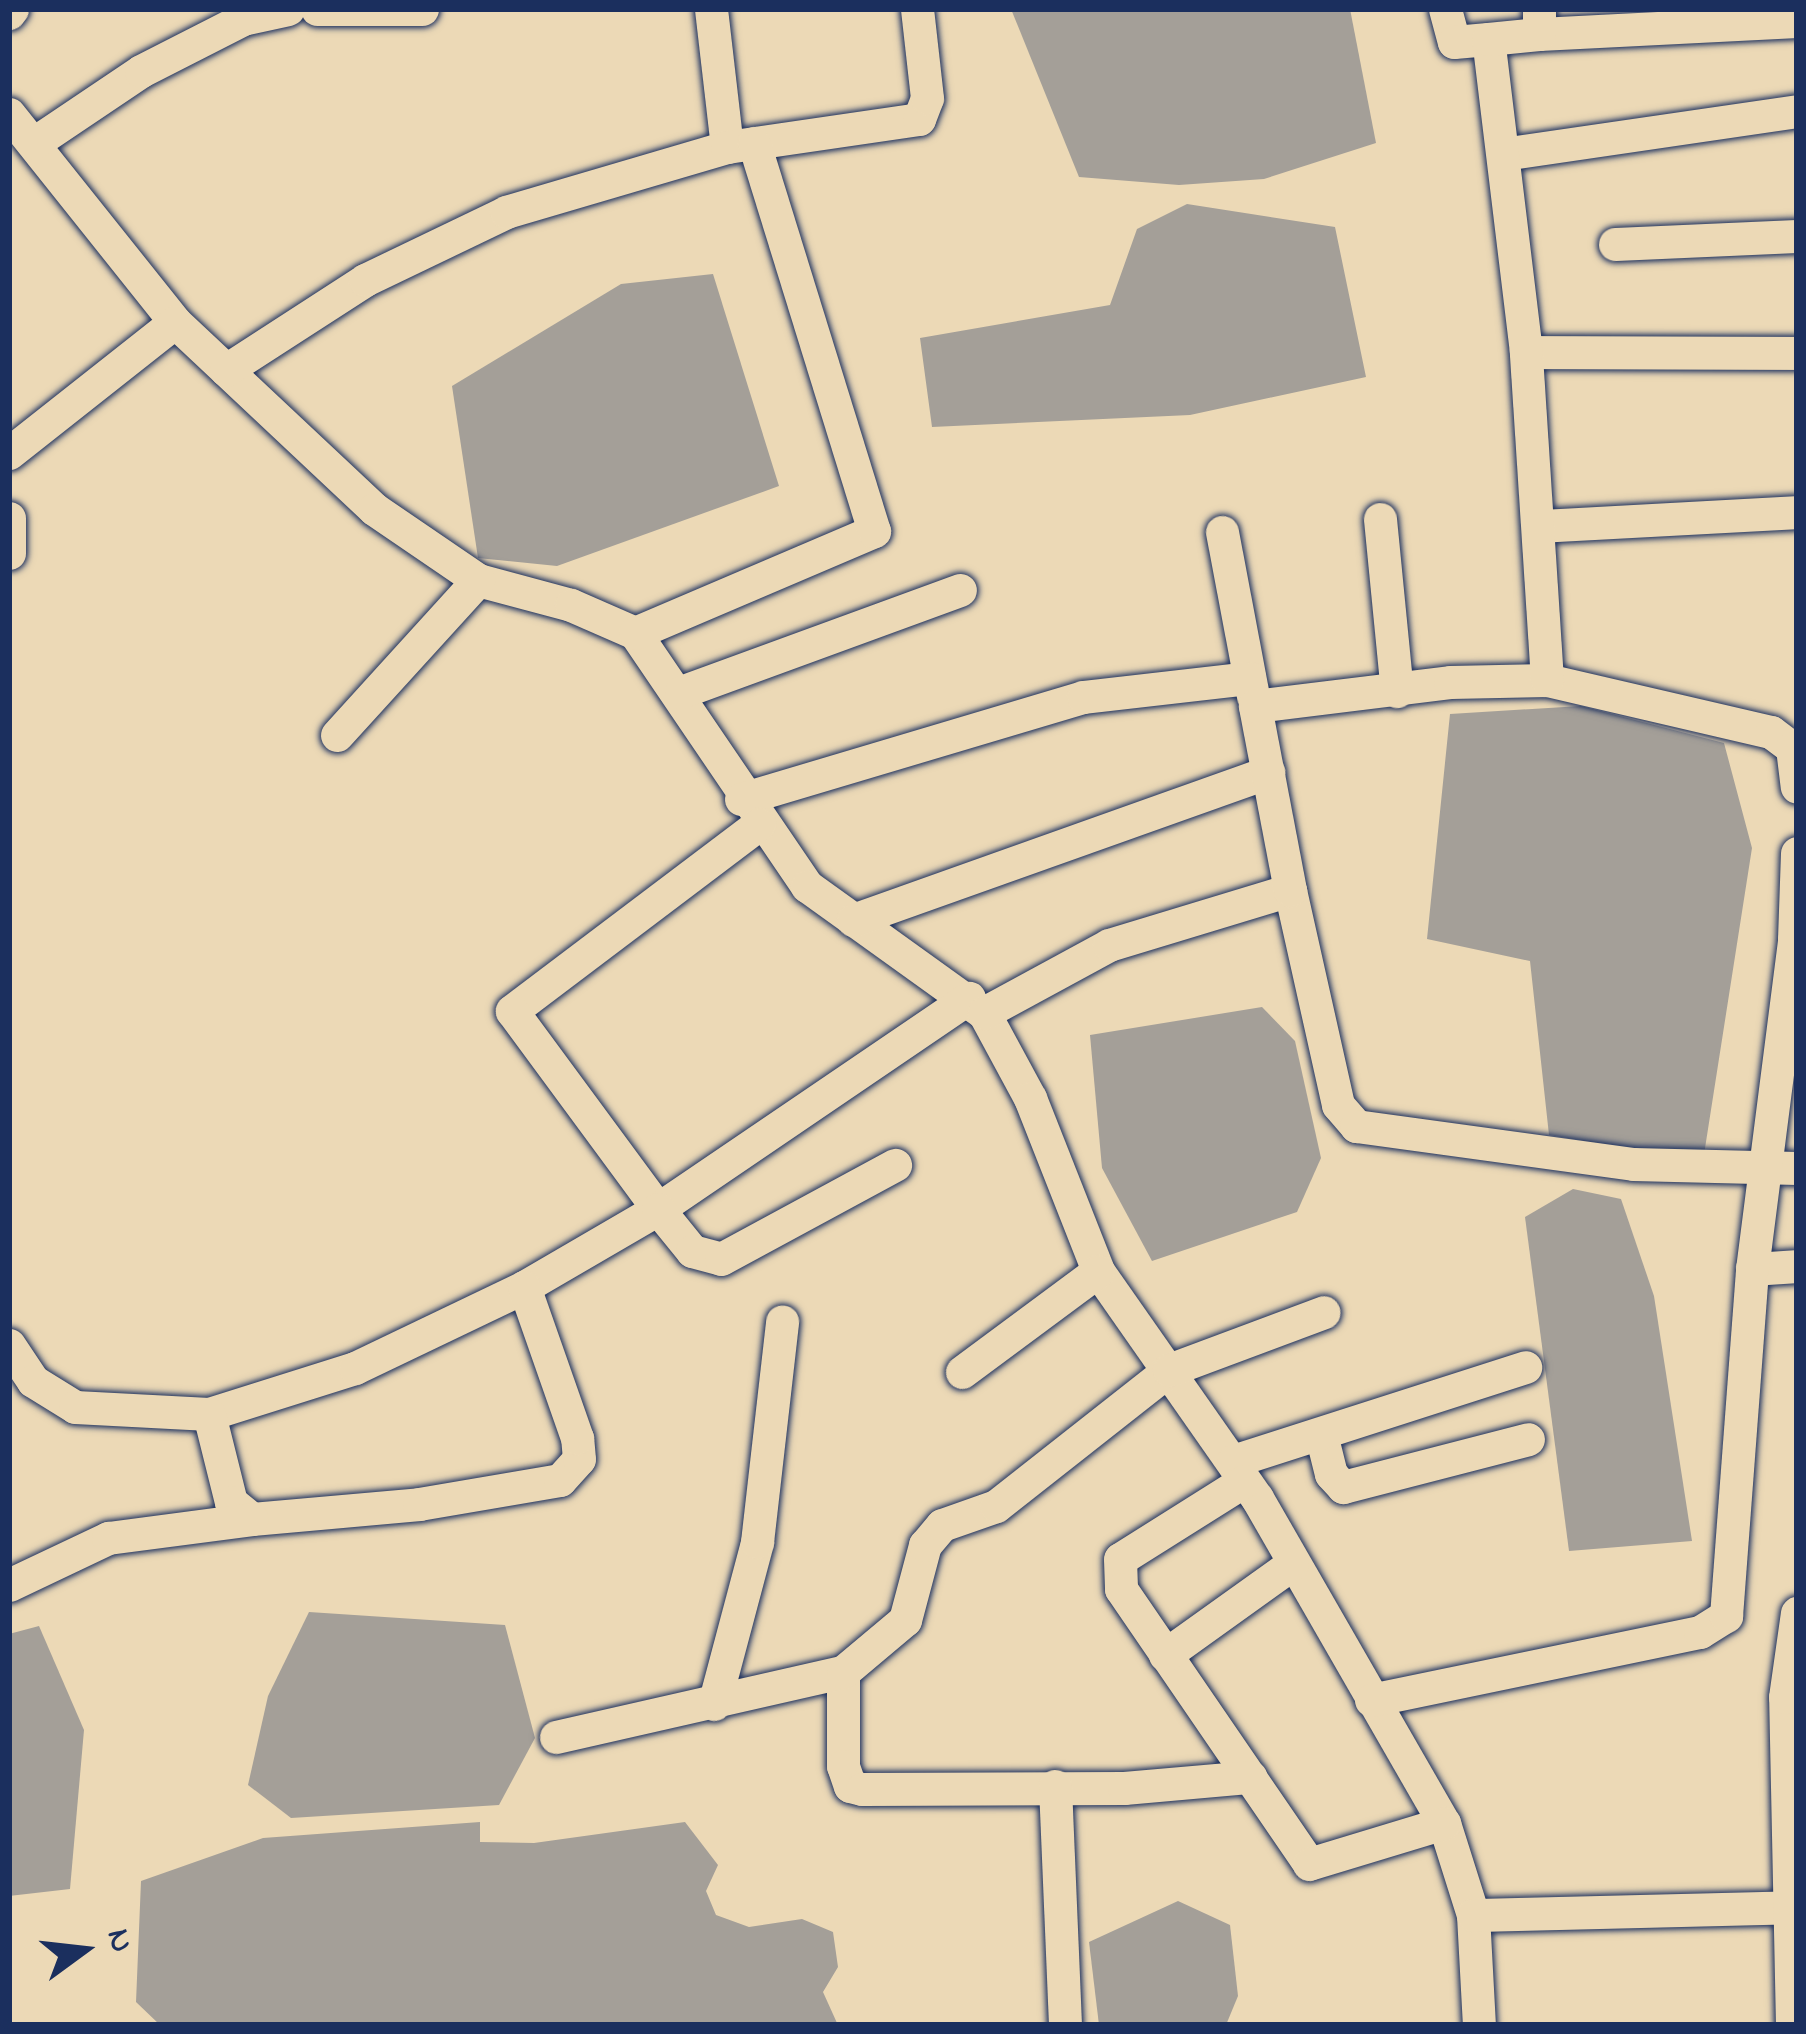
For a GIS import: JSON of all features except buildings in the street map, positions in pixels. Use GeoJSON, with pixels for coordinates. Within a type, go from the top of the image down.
{"type":"FeatureCollection","features":[{"type":"Feature","properties":{"kind":"street"},"geometry":{"type":"LineString","coordinates":[[34,143],[141,71],[243,19],[288,9]]}},
{"type":"Feature","properties":{"kind":"street"},"geometry":{"type":"LineString","coordinates":[[317,9],[422,9]]}},
{"type":"Feature","properties":{"kind":"street"},"geometry":{"type":"LineString","coordinates":[[635,633],[874,531],[741,145],[711,9]]}},
{"type":"Feature","properties":{"kind":"street"},"geometry":{"type":"LineString","coordinates":[[226,370],[364,280],[506,212],[741,145],[919,119],[927,98],[916,9]]}},
{"type":"Feature","properties":{"kind":"street"},"geometry":{"type":"LineString","coordinates":[[1445,9],[1454,42],[1487,39],[1539,22],[1640,16],[1797,21]]}},
{"type":"Feature","properties":{"kind":"street"},"geometry":{"type":"LineString","coordinates":[[1487,39],[1526,352],[1547,680]]}},
{"type":"Feature","properties":{"kind":"street"},"geometry":{"type":"LineString","coordinates":[[1503,154],[1797,112]]}},
{"type":"Feature","properties":{"kind":"street"},"geometry":{"type":"LineString","coordinates":[[9,115],[175,322],[374,509],[478,580],[571,605],[635,633],[681,692],[750,811],[807,886],[977,1006],[1030,1098],[1098,1271],[1238,1471],[1444,1822],[1473,1915],[1478,2025]]}},
{"type":"Feature","properties":{"kind":"street"},"geometry":{"type":"LineString","coordinates":[[1615,244],[1797,236]]}},
{"type":"Feature","properties":{"kind":"street"},"geometry":{"type":"LineString","coordinates":[[9,453],[175,322]]}},
{"type":"Feature","properties":{"kind":"street"},"geometry":{"type":"LineString","coordinates":[[1526,352],[1797,352]]}},
{"type":"Feature","properties":{"kind":"street"},"geometry":{"type":"LineString","coordinates":[[1540,526],[1797,512]]}},
{"type":"Feature","properties":{"kind":"street"},"geometry":{"type":"LineString","coordinates":[[9,518],[9,553]]}},
{"type":"Feature","properties":{"kind":"street"},"geometry":{"type":"LineString","coordinates":[[1380,519],[1397,691]]}},
{"type":"Feature","properties":{"kind":"street"},"geometry":{"type":"LineString","coordinates":[[1222,532],[1290,890],[1338,1105],[1356,1126],[1633,1164],[1781,1167]]}},
{"type":"Feature","properties":{"kind":"street"},"geometry":{"type":"LineString","coordinates":[[337,736],[478,580]]}},
{"type":"Feature","properties":{"kind":"street"},"geometry":{"type":"LineString","coordinates":[[681,692],[960,590]]}},
{"type":"Feature","properties":{"kind":"street"},"geometry":{"type":"LineString","coordinates":[[895,1165],[722,1259],[692,1251],[512,1011],[750,811],[1083,697],[1397,691],[1547,680],[1771,733],[1792,748],[1797,787]]}},
{"type":"Feature","properties":{"kind":"street"},"geometry":{"type":"LineString","coordinates":[[853,920],[1268,772]]}},
{"type":"Feature","properties":{"kind":"street"},"geometry":{"type":"LineString","coordinates":[[1371,1700],[1700,1632],[1726,1616],[1752,1269],[1781,1167],[1797,853]]}},
{"type":"Feature","properties":{"kind":"street"},"geometry":{"type":"LineString","coordinates":[[9,1345],[33,1381],[75,1406],[209,1414],[355,1368],[524,1287],[658,1209],[977,1006],[1109,945],[1290,890]]}},
{"type":"Feature","properties":{"kind":"street"},"geometry":{"type":"LineString","coordinates":[[1752,1269],[1797,1266]]}},
{"type":"Feature","properties":{"kind":"street"},"geometry":{"type":"LineString","coordinates":[[962,1372],[1098,1271]]}},
{"type":"Feature","properties":{"kind":"street"},"geometry":{"type":"LineString","coordinates":[[9,1585],[108,1538],[516,1491],[571,1473],[579,1459],[577,1438],[524,1287]]}},
{"type":"Feature","properties":{"kind":"street"},"geometry":{"type":"LineString","coordinates":[[556,1737],[843,1672],[905,1620],[933,1533],[996,1506],[1169,1370],[1324,1312]]}},
{"type":"Feature","properties":{"kind":"street"},"geometry":{"type":"LineString","coordinates":[[714,1704],[757,1542],[782,1321]]}},
{"type":"Feature","properties":{"kind":"street"},"geometry":{"type":"LineString","coordinates":[[1444,1822],[1337,1862],[1309,1864],[1165,1655],[1114,1567],[1238,1471],[1321,1434],[1525,1367]]}},
{"type":"Feature","properties":{"kind":"street"},"geometry":{"type":"LineString","coordinates":[[209,1414],[231,1502],[253,1519]]}},
{"type":"Feature","properties":{"kind":"street"},"geometry":{"type":"LineString","coordinates":[[1321,1434],[1330,1474],[1343,1487],[1528,1439]]}},
{"type":"Feature","properties":{"kind":"street"},"geometry":{"type":"LineString","coordinates":[[1165,1655],[1292,1564]]}},
{"type":"Feature","properties":{"kind":"street"},"geometry":{"type":"LineString","coordinates":[[1792,2025],[1796,1906],[1784,1733],[1797,1613]]}},
{"type":"Feature","properties":{"kind":"street"},"geometry":{"type":"LineString","coordinates":[[843,1672],[843,1766],[850,1786],[1055,1786],[1250,1777]]}},
{"type":"Feature","properties":{"kind":"street"},"geometry":{"type":"LineString","coordinates":[[1055,1786],[1065,2025]]}},
{"type":"Feature","properties":{"kind":"street"},"geometry":{"type":"LineString","coordinates":[[1473,1915],[1796,1906]]}},
{"type":"Feature","properties":{"kind":"shaded area"},"geometry":{"type":"Polygon","coordinates":[[[1011,9],[1350,9],[1376,143],[1264,179],[1179,185],[1079,177],[1011,9]]]}},
{"type":"Feature","properties":{"kind":"shaded area"},"geometry":{"type":"Polygon","coordinates":[[[1187,204],[1335,227],[1366,377],[1190,415],[932,427],[920,338],[1110,305],[1137,229],[1187,204]]]}},
{"type":"Feature","properties":{"kind":"shaded area"},"geometry":{"type":"Polygon","coordinates":[[[713,274],[779,486],[557,566],[478,558],[452,386],[621,284],[713,274]]]}},
{"type":"Feature","properties":{"kind":"shaded area"},"geometry":{"type":"Polygon","coordinates":[[[1581,706],[1724,743],[1752,848],[1703,1161],[1549,1135],[1530,961],[1427,939],[1450,714],[1581,706]]]}},
{"type":"Feature","properties":{"kind":"shaded area"},"geometry":{"type":"Polygon","coordinates":[[[1262,1007],[1295,1041],[1321,1158],[1297,1212],[1152,1261],[1102,1168],[1090,1035],[1262,1007]]]}},
{"type":"Feature","properties":{"kind":"shaded area"},"geometry":{"type":"Polygon","coordinates":[[[1573,1189],[1621,1199],[1654,1296],[1692,1541],[1569,1551],[1525,1217],[1573,1189]]]}},
{"type":"Feature","properties":{"kind":"shaded area"},"geometry":{"type":"Polygon","coordinates":[[[309,1612],[505,1625],[535,1738],[499,1805],[291,1818],[248,1785],[268,1696],[309,1612]]]}},
{"type":"Feature","properties":{"kind":"shaded area"},"geometry":{"type":"Polygon","coordinates":[[[39,1626],[84,1730],[70,1889],[9,1896],[9,1634],[39,1626]]]}},
{"type":"Feature","properties":{"kind":"shaded area"},"geometry":{"type":"Polygon","coordinates":[[[480,1822],[480,1842],[534,1843],[685,1822],[718,1865],[706,1891],[716,1915],[749,1927],[802,1919],[833,1932],[838,1967],[823,1992],[837,2023],[160,2025],[136,2002],[141,1881],[263,1838],[480,1822]]]}},
{"type":"Feature","properties":{"kind":"shaded area"},"geometry":{"type":"Polygon","coordinates":[[[1178,1901],[1230,1925],[1238,1996],[1226,2025],[1099,2025],[1089,1942],[1178,1901]]]}}]}
